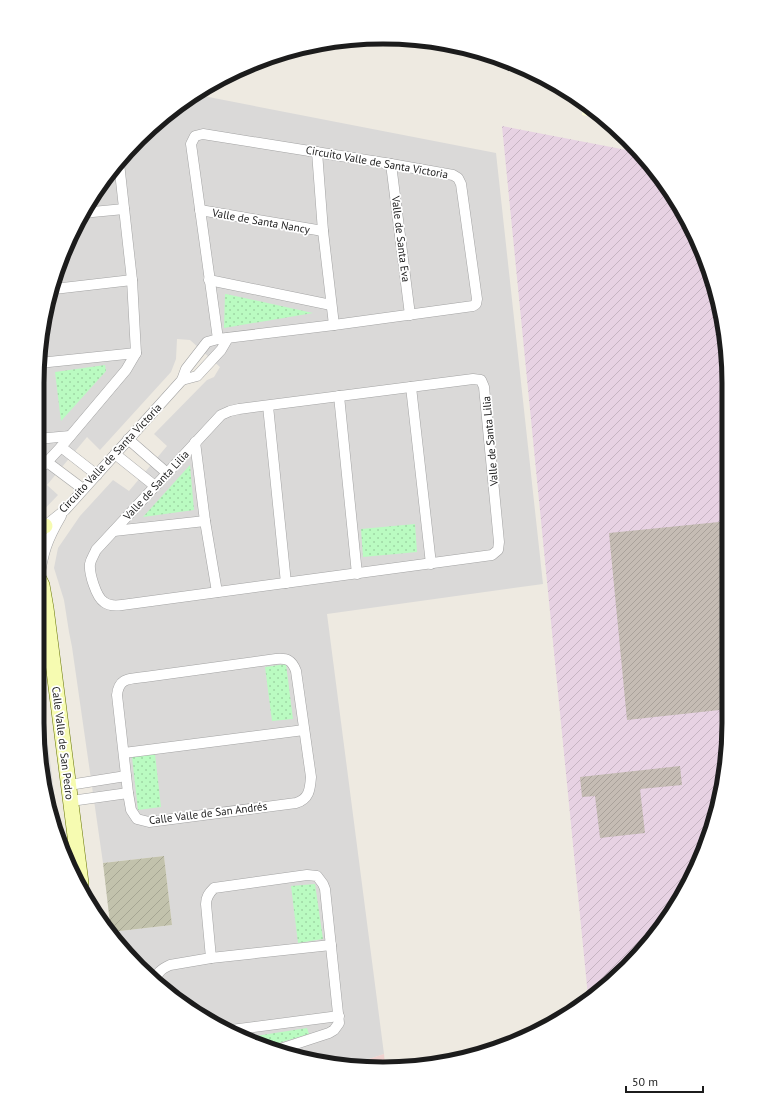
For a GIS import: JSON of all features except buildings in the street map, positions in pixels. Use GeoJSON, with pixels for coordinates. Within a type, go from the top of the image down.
{"type":"FeatureCollection","features":[{"type":"Feature","properties":{"kind":"street","name":"Circuito Valle de Santa Victoria"},"geometry":{"type":"LineString","coordinates":[[44,527],[65,510],[182,380],[186,369],[207,342],[223,338],[410,315],[472,306],[476,304],[477,299],[461,184],[458,178],[453,175],[317,152],[203,134],[195,136],[192,144],[209,280],[223,338],[221,350],[196,376],[182,380]]}},
{"type":"Feature","properties":{"kind":"street"},"geometry":{"type":"LineString","coordinates":[[317,152],[323,231],[334,325]]}},
{"type":"Feature","properties":{"kind":"street","name":"Valle de Santa Eva"},"geometry":{"type":"LineString","coordinates":[[391,164],[410,315]]}},
{"type":"Feature","properties":{"kind":"street"},"geometry":{"type":"LineString","coordinates":[[44,465],[61,447],[126,370],[136,353],[132,280],[120,170]]}},
{"type":"Feature","properties":{"kind":"street"},"geometry":{"type":"LineString","coordinates":[[89,213],[124,209]]}},
{"type":"Feature","properties":{"kind":"street","name":"Valle de Santa Nancy"},"geometry":{"type":"LineString","coordinates":[[200,210],[323,231]]}},
{"type":"Feature","properties":{"kind":"street"},"geometry":{"type":"LineString","coordinates":[[58,289],[132,280]]}},
{"type":"Feature","properties":{"kind":"street"},"geometry":{"type":"LineString","coordinates":[[209,280],[331,305]]}},
{"type":"Feature","properties":{"kind":"street"},"geometry":{"type":"LineString","coordinates":[[45,362],[136,353]]}},
{"type":"Feature","properties":{"kind":"street","name":"Valle de Santa Lilia"},"geometry":{"type":"LineString","coordinates":[[473,379],[481,380],[484,387],[499,542],[498,550],[492,555],[122,605],[112,606],[100,600],[91,574],[90,566],[96,550],[221,415],[239,409],[411,387],[473,379]]}},
{"type":"Feature","properties":{"kind":"street"},"geometry":{"type":"LineString","coordinates":[[411,387],[431,564]]}},
{"type":"Feature","properties":{"kind":"street"},"geometry":{"type":"LineString","coordinates":[[339,396],[357,574]]}},
{"type":"Feature","properties":{"kind":"street"},"geometry":{"type":"LineString","coordinates":[[268,406],[286,583]]}},
{"type":"Feature","properties":{"kind":"street"},"geometry":{"type":"LineString","coordinates":[[44,438],[70,436]]}},
{"type":"Feature","properties":{"kind":"street"},"geometry":{"type":"LineString","coordinates":[[128,439],[167,473]]}},
{"type":"Feature","properties":{"kind":"street"},"geometry":{"type":"LineString","coordinates":[[196,442],[205,521],[216,592]]}},
{"type":"Feature","properties":{"kind":"street"},"geometry":{"type":"LineString","coordinates":[[61,447],[97,475]]}},
{"type":"Feature","properties":{"kind":"street"},"geometry":{"type":"LineString","coordinates":[[115,454],[155,486]]}},
{"type":"Feature","properties":{"kind":"street"},"geometry":{"type":"LineString","coordinates":[[47,462],[83,489]]}},
{"type":"Feature","properties":{"kind":"street","name":"Calle Valle de San Pedro"},"geometry":{"type":"LineString","coordinates":[[44,552],[47,542],[65,510]]}},
{"type":"Feature","properties":{"kind":"street"},"geometry":{"type":"LineString","coordinates":[[114,531],[205,521]]}},
{"type":"Feature","properties":{"kind":"street","name":"Calle Valle de San Pedro"},"geometry":{"type":"LineString","coordinates":[[44,596],[71,801],[73,856],[76,867]]}},
{"type":"Feature","properties":{"kind":"street","name":"Calle Valle de San Andrés"},"geometry":{"type":"LineString","coordinates":[[276,659],[287,659],[291,661],[296,671],[304,730],[311,777],[306,798],[301,801],[296,803],[148,822],[137,819],[131,810],[117,696],[119,684],[145,676],[276,659]]}},
{"type":"Feature","properties":{"kind":"street"},"geometry":{"type":"LineString","coordinates":[[124,753],[304,730]]}},
{"type":"Feature","properties":{"kind":"street"},"geometry":{"type":"LineString","coordinates":[[69,785],[126,776]]}},
{"type":"Feature","properties":{"kind":"street"},"geometry":{"type":"LineString","coordinates":[[71,801],[128,793]]}},
{"type":"Feature","properties":{"kind":"street"},"geometry":{"type":"LineString","coordinates":[[212,958],[206,904],[209,892],[214,888],[307,875],[317,876],[324,884],[340,1022],[338,1026],[329,1033],[286,1047]]}},
{"type":"Feature","properties":{"kind":"street"},"geometry":{"type":"LineString","coordinates":[[157,976],[160,970],[170,965],[212,958],[331,945]]}},
{"type":"Feature","properties":{"kind":"street"},"geometry":{"type":"LineString","coordinates":[[238,1029],[339,1016]]}},
{"type":"Feature","properties":{"kind":"shaded area"},"geometry":{"type":"Polygon","coordinates":[[[203,96],[496,153],[543,584],[327,614],[384,1054],[363,1061],[339,1059],[274,1044],[233,1027],[213,1017],[159,978],[128,947],[116,931],[172,925],[164,856],[103,863],[72,647],[64,600],[54,568],[58,548],[80,516],[113,480],[129,491],[167,446],[154,434],[207,380],[214,377],[220,367],[190,340],[177,339],[176,359],[171,372],[100,450],[87,437],[47,485],[58,495],[44,510],[45,361],[47,339],[56,295],[70,253],[89,213],[128,159],[159,128],[203,96]]]}},
{"type":"Feature","properties":{"kind":"shaded area"},"geometry":{"type":"Polygon","coordinates":[[[583,110],[593,117],[582,115],[583,110]]]}},
{"type":"Feature","properties":{"kind":"shaded area"},"geometry":{"type":"Polygon","coordinates":[[[502,126],[630,151],[665,195],[687,233],[704,274],[719,339],[722,383],[722,723],[719,767],[715,789],[704,832],[677,893],[638,947],[607,978],[588,993],[502,126]]]}},
{"type":"Feature","properties":{"kind":"shaded area"},"geometry":{"type":"Polygon","coordinates":[[[44,713],[55,800],[54,800],[47,767],[44,713]]]}},
{"type":"Feature","properties":{"kind":"shaded area"},"geometry":{"type":"Polygon","coordinates":[[[164,856],[172,925],[116,931],[110,923],[103,863],[164,856]]]}},
{"type":"Feature","properties":{"kind":"shaded area"},"geometry":{"type":"Polygon","coordinates":[[[384,1054],[385,1062],[363,1061],[384,1054]]]}},
{"type":"Feature","properties":{"kind":"green space"},"geometry":{"type":"Polygon","coordinates":[[[226,294],[313,313],[224,328],[226,294]]]}},
{"type":"Feature","properties":{"kind":"green space"},"geometry":{"type":"Polygon","coordinates":[[[105,365],[106,371],[61,421],[55,372],[105,365]]]}},
{"type":"Feature","properties":{"kind":"green space"},"geometry":{"type":"Polygon","coordinates":[[[190,465],[194,510],[143,517],[190,465]]]}},
{"type":"Feature","properties":{"kind":"green space"},"geometry":{"type":"Polygon","coordinates":[[[415,524],[417,552],[363,557],[361,529],[415,524]]]}},
{"type":"Feature","properties":{"kind":"green space"},"geometry":{"type":"Polygon","coordinates":[[[286,664],[293,719],[272,721],[265,667],[286,664]]]}},
{"type":"Feature","properties":{"kind":"green space"},"geometry":{"type":"Polygon","coordinates":[[[155,754],[161,807],[138,810],[132,757],[155,754]]]}},
{"type":"Feature","properties":{"kind":"green space"},"geometry":{"type":"Polygon","coordinates":[[[315,884],[323,939],[298,943],[291,886],[315,884]]]}},
{"type":"Feature","properties":{"kind":"green space"},"geometry":{"type":"Polygon","coordinates":[[[307,1028],[309,1034],[275,1044],[254,1036],[307,1028]]]}}]}
